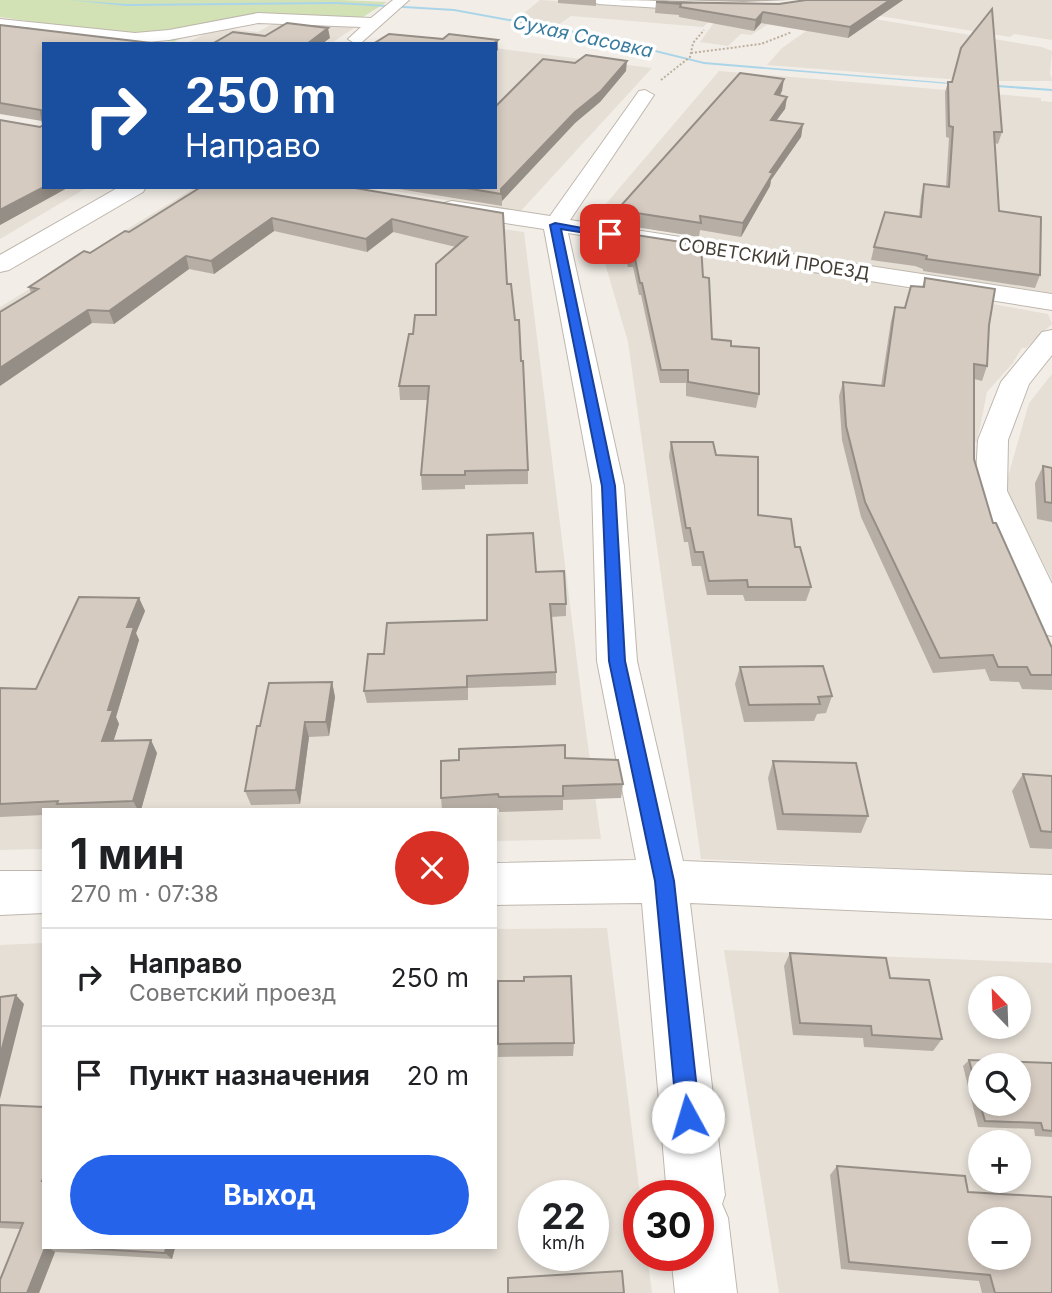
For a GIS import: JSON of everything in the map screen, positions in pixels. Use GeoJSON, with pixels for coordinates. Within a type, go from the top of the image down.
{"type":"FeatureCollection","features":[{"type":"Feature","properties":{"kind":"street"},"geometry":{"type":"LineString","coordinates":[[598,0],[727,8]]}},
{"type":"Feature","properties":{"kind":"street"},"geometry":{"type":"LineString","coordinates":[[352,42],[397,4]]}},
{"type":"Feature","properties":{"kind":"street"},"geometry":{"type":"LineString","coordinates":[[0,24],[135,38],[161,36],[258,18],[373,23]]}},
{"type":"Feature","properties":{"kind":"street"},"geometry":{"type":"LineString","coordinates":[[645,95],[555,225],[608,486],[617,661],[664,881],[694,1180]]}},
{"type":"Feature","properties":{"kind":"street"},"geometry":{"type":"LineString","coordinates":[[0,265],[132,189]]}},
{"type":"Feature","properties":{"kind":"street","name":"СОВЕТСКИЙ ПРОЕЗД"},"geometry":{"type":"LineString","coordinates":[[436,205],[1052,302]]}},
{"type":"Feature","properties":{"kind":"street"},"geometry":{"type":"LineString","coordinates":[[1052,338],[1014,382],[993,440],[991,491],[1052,622]]}},
{"type":"Feature","properties":{"kind":"street"},"geometry":{"type":"LineString","coordinates":[[497,884],[664,881],[1052,897]]}},
{"type":"Feature","properties":{"kind":"street"},"geometry":{"type":"LineString","coordinates":[[0,893],[42,892]]}},
{"type":"Feature","properties":{"kind":"street"},"geometry":{"type":"LineString","coordinates":[[704,1271],[706,1293]]}},
{"type":"Feature","properties":{"kind":"path"},"geometry":{"type":"LineString","coordinates":[[684,62],[690,55],[761,44],[792,32]]}},
{"type":"Feature","properties":{"kind":"shaded area"},"geometry":{"type":"Polygon","coordinates":[[[540,0],[658,7],[714,17],[703,27],[571,16],[558,25],[518,18],[540,0]]]}},
{"type":"Feature","properties":{"kind":"shaded area"},"geometry":{"type":"Polygon","coordinates":[[[850,0],[1052,0],[1052,40],[1014,34],[1010,37],[836,9],[850,0]]]}},
{"type":"Feature","properties":{"kind":"shaded area"},"geometry":{"type":"Polygon","coordinates":[[[833,12],[1042,47],[1052,51],[1052,81],[973,81],[767,65],[782,48],[833,12]]]}},
{"type":"Feature","properties":{"kind":"shaded area"},"geometry":{"type":"Polygon","coordinates":[[[730,13],[786,13],[751,35],[741,34],[728,46],[700,42],[713,24],[730,13]]]}},
{"type":"Feature","properties":{"kind":"shaded area"},"geometry":{"type":"Polygon","coordinates":[[[281,19],[360,24],[333,42],[189,42],[216,28],[258,32],[281,19]]]}},
{"type":"Feature","properties":{"kind":"shaded area"},"geometry":{"type":"Polygon","coordinates":[[[497,48],[652,68],[519,213],[383,189],[497,189],[497,48]]]}},
{"type":"Feature","properties":{"kind":"shaded area"},"geometry":{"type":"Polygon","coordinates":[[[719,71],[1041,98],[1041,101],[1052,102],[1052,293],[838,261],[593,219],[719,71]]]}},
{"type":"Feature","properties":{"kind":"shaded area"},"geometry":{"type":"Polygon","coordinates":[[[0,134],[42,185],[42,189],[85,189],[0,239],[0,134]]]}},
{"type":"Feature","properties":{"kind":"shaded area"},"geometry":{"type":"Polygon","coordinates":[[[193,189],[274,189],[418,217],[524,232],[601,839],[497,841],[497,808],[42,808],[42,849],[0,850],[0,307],[193,189]]]}},
{"type":"Feature","properties":{"kind":"shaded area"},"geometry":{"type":"Polygon","coordinates":[[[598,239],[697,251],[1048,314],[1052,324],[1026,348],[1022,348],[1012,364],[987,392],[977,442],[967,440],[972,463],[1052,655],[1052,875],[701,859],[628,342],[598,239]]]}},
{"type":"Feature","properties":{"kind":"shaded area"},"geometry":{"type":"Polygon","coordinates":[[[1052,374],[1052,580],[1005,487],[1029,403],[1052,374]]]}},
{"type":"Feature","properties":{"kind":"shaded area"},"geometry":{"type":"Polygon","coordinates":[[[607,928],[638,1180],[623,1180],[623,1271],[649,1271],[652,1293],[0,1293],[0,945],[42,943],[42,1249],[497,1249],[497,929],[607,928]]]}},
{"type":"Feature","properties":{"kind":"shaded area"},"geometry":{"type":"Polygon","coordinates":[[[724,950],[1052,963],[1052,1293],[779,1293],[724,950]]]}},
{"type":"Feature","properties":{"kind":"green space"},"geometry":{"type":"Polygon","coordinates":[[[0,0],[387,2],[358,20],[271,14],[208,22],[174,42],[0,17],[0,0]]]}},
{"type":"Feature","properties":{"kind":"building"},"geometry":{"type":"Polygon","coordinates":[[[806,0],[890,0],[850,27],[763,12],[756,20],[680,7],[681,4],[656,2],[779,4],[806,0]]]}},
{"type":"Feature","properties":{"kind":"building"},"geometry":{"type":"Polygon","coordinates":[[[992,9],[1002,132],[994,132],[999,211],[1041,217],[1040,275],[926,259],[927,256],[919,254],[874,247],[885,212],[921,217],[924,184],[949,187],[953,127],[949,126],[948,82],[952,82],[961,48],[992,9]]]}},
{"type":"Feature","properties":{"kind":"building"},"geometry":{"type":"Polygon","coordinates":[[[287,23],[328,28],[310,42],[216,42],[233,32],[265,36],[287,23]]]}},
{"type":"Feature","properties":{"kind":"building"},"geometry":{"type":"Polygon","coordinates":[[[0,25],[143,42],[42,42],[42,118],[41,110],[0,103],[0,25]]]}},
{"type":"Feature","properties":{"kind":"building"},"geometry":{"type":"Polygon","coordinates":[[[389,34],[443,39],[449,34],[498,40],[496,42],[376,42],[389,34]]]}},
{"type":"Feature","properties":{"kind":"building"},"geometry":{"type":"Polygon","coordinates":[[[586,55],[627,61],[601,91],[575,112],[501,189],[501,194],[472,189],[497,189],[497,105],[543,59],[575,63],[586,55]]]}},
{"type":"Feature","properties":{"kind":"building"},"geometry":{"type":"Polygon","coordinates":[[[740,73],[784,79],[775,94],[787,97],[771,120],[803,124],[770,172],[773,173],[743,223],[700,216],[701,223],[617,210],[740,73]]]}},
{"type":"Feature","properties":{"kind":"building"},"geometry":{"type":"Polygon","coordinates":[[[0,120],[42,126],[42,188],[0,210],[0,120]]]}},
{"type":"Feature","properties":{"kind":"building"},"geometry":{"type":"Polygon","coordinates":[[[198,189],[361,189],[503,213],[507,284],[511,284],[515,320],[519,320],[523,361],[528,470],[421,475],[429,386],[399,386],[409,334],[413,334],[415,315],[436,315],[436,264],[467,237],[392,219],[366,239],[272,218],[211,261],[186,256],[109,311],[88,310],[0,368],[0,312],[38,289],[29,287],[84,251],[90,253],[125,231],[129,232],[198,189]]]}},
{"type":"Feature","properties":{"kind":"building"},"geometry":{"type":"Polygon","coordinates":[[[623,233],[701,245],[703,277],[709,278],[712,339],[731,341],[731,346],[759,348],[759,394],[688,382],[688,370],[661,370],[634,254],[629,255],[623,233]]]}},
{"type":"Feature","properties":{"kind":"building"},"geometry":{"type":"Polygon","coordinates":[[[925,278],[995,289],[989,325],[987,366],[974,364],[974,459],[993,523],[996,523],[1052,648],[1052,675],[1031,675],[1027,667],[998,667],[993,655],[940,658],[865,502],[846,426],[843,382],[884,386],[895,307],[905,308],[911,286],[924,287],[925,278]]]}},
{"type":"Feature","properties":{"kind":"building"},"geometry":{"type":"Polygon","coordinates":[[[671,442],[713,442],[716,455],[758,457],[758,515],[791,519],[795,547],[800,547],[811,587],[748,587],[747,580],[709,581],[703,552],[695,552],[690,528],[686,528],[671,442]]]}},
{"type":"Feature","properties":{"kind":"building"},"geometry":{"type":"Polygon","coordinates":[[[1043,466],[1052,468],[1052,503],[1045,502],[1043,466]]]}},
{"type":"Feature","properties":{"kind":"building"},"geometry":{"type":"Polygon","coordinates":[[[533,533],[536,572],[564,571],[566,604],[550,604],[556,672],[467,676],[467,687],[364,691],[368,654],[384,654],[387,623],[487,620],[487,535],[533,533]]]}},
{"type":"Feature","properties":{"kind":"building"},"geometry":{"type":"Polygon","coordinates":[[[79,597],[139,598],[127,627],[134,627],[108,710],[113,710],[102,741],[151,740],[133,801],[0,804],[0,688],[36,689],[79,597]]]}},
{"type":"Feature","properties":{"kind":"building"},"geometry":{"type":"Polygon","coordinates":[[[823,666],[832,696],[818,697],[820,704],[749,705],[740,667],[823,666]]]}},
{"type":"Feature","properties":{"kind":"building"},"geometry":{"type":"Polygon","coordinates":[[[332,682],[326,722],[305,722],[296,790],[245,791],[257,726],[260,726],[269,683],[332,682]]]}},
{"type":"Feature","properties":{"kind":"building"},"geometry":{"type":"Polygon","coordinates":[[[565,745],[565,758],[618,760],[623,784],[563,786],[563,796],[499,797],[498,794],[441,798],[441,761],[459,760],[459,749],[565,745]]]}},
{"type":"Feature","properties":{"kind":"building"},"geometry":{"type":"Polygon","coordinates":[[[773,761],[856,763],[868,816],[783,814],[773,761]]]}},
{"type":"Feature","properties":{"kind":"building"},"geometry":{"type":"Polygon","coordinates":[[[1023,774],[1052,776],[1052,832],[1041,831],[1023,774]]]}},
{"type":"Feature","properties":{"kind":"building"},"geometry":{"type":"Polygon","coordinates":[[[790,953],[886,958],[890,978],[929,980],[942,1039],[872,1035],[871,1026],[800,1023],[790,953]]]}},
{"type":"Feature","properties":{"kind":"building"},"geometry":{"type":"Polygon","coordinates":[[[571,976],[574,1043],[498,1044],[498,981],[524,981],[524,977],[571,976]]]}},
{"type":"Feature","properties":{"kind":"building"},"geometry":{"type":"Polygon","coordinates":[[[16,995],[0,1056],[0,997],[16,995]]]}},
{"type":"Feature","properties":{"kind":"building"},"geometry":{"type":"Polygon","coordinates":[[[1031,1062],[1052,1063],[1052,1131],[1043,1130],[1041,1123],[985,1121],[984,1116],[1031,1116],[1031,1062]]]}},
{"type":"Feature","properties":{"kind":"building"},"geometry":{"type":"Polygon","coordinates":[[[0,1105],[42,1107],[42,1249],[45,1249],[27,1293],[0,1293],[0,1280],[23,1223],[0,1222],[0,1105]]]}},
{"type":"Feature","properties":{"kind":"building"},"geometry":{"type":"Polygon","coordinates":[[[837,1166],[965,1176],[968,1193],[1052,1197],[1052,1293],[995,1293],[990,1275],[849,1262],[837,1166]]]}},
{"type":"Feature","properties":{"kind":"building"},"geometry":{"type":"Polygon","coordinates":[[[96,1249],[166,1249],[165,1253],[96,1249]]]}},
{"type":"Feature","properties":{"kind":"building"},"geometry":{"type":"Polygon","coordinates":[[[622,1271],[624,1293],[508,1293],[508,1278],[622,1271]]]}},
{"type":"Feature","properties":{"kind":"waterway","name":"Сухая Сасовка"},"geometry":{"type":"LineString","coordinates":[[71,0],[126,5],[337,3],[454,10],[586,34],[704,63],[961,84]]}},
{"type":"Feature","properties":{"kind":"waterway","name":"Сухая Сасовка"},"geometry":{"type":"LineString","coordinates":[[984,85],[1052,90]]}},
{"type":"Feature","properties":{"kind":"route"},"geometry":{"type":"LineString","coordinates":[[610,234],[555,225],[608,486],[617,661],[664,881],[688,1117]]}}]}
